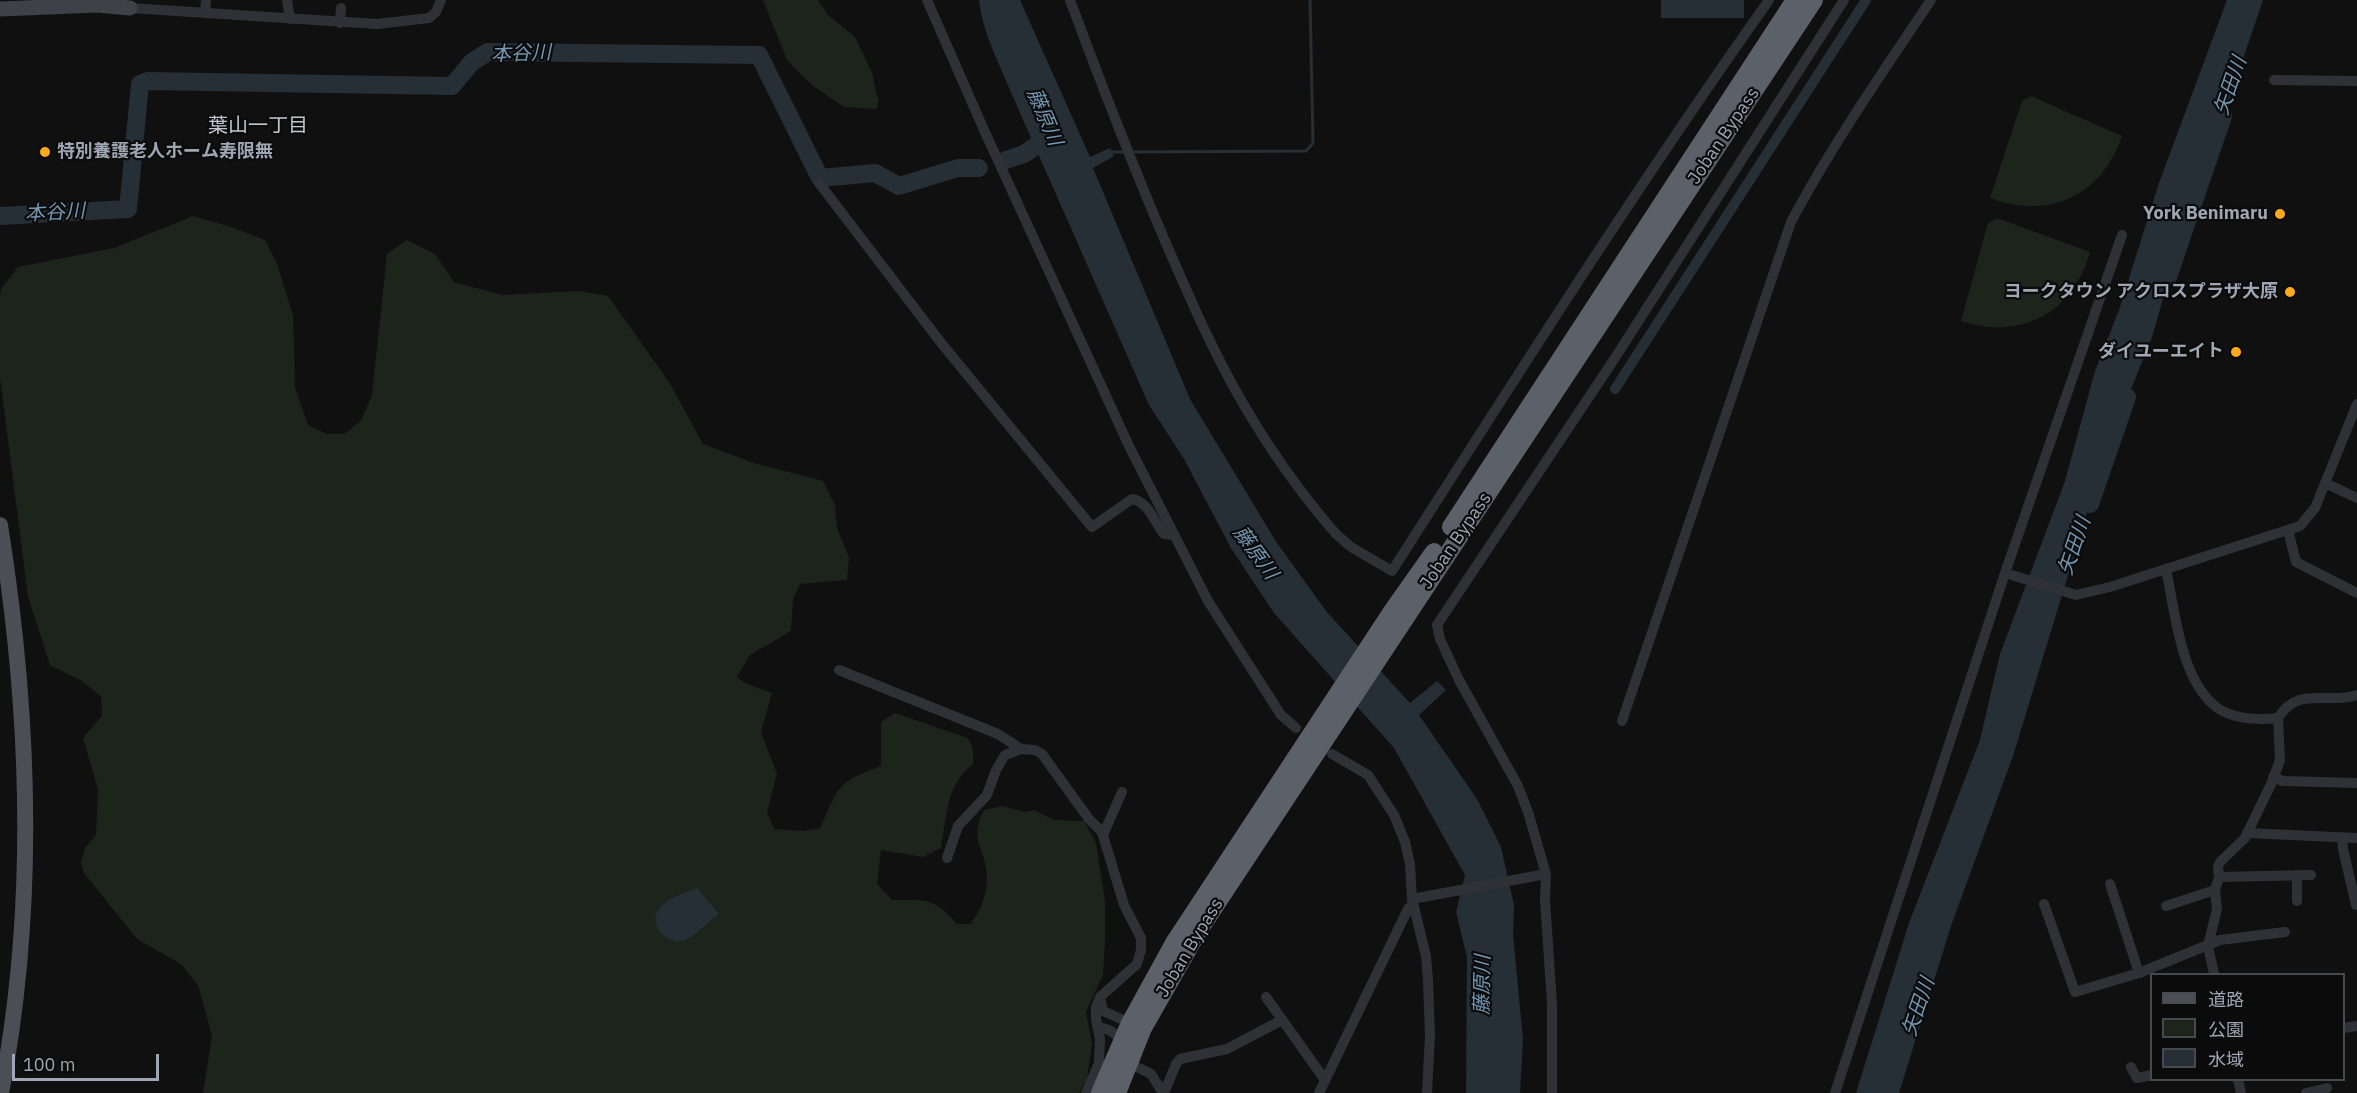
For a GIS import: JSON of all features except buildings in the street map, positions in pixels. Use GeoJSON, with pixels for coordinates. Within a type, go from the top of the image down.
{"type":"FeatureCollection","features":[{"type":"Feature","properties":{"kind":"highway","name":"Joban Bypass"},"geometry":{"type":"LineString","coordinates":[[1117,1093],[1143,1028],[1198,930],[1324,741],[1428,561],[1795,0]]}},
{"type":"Feature","properties":{"kind":"highway","name":"Joban Bypass"},"geometry":{"type":"LineString","coordinates":[[1398,616],[1814,0]]}},
{"type":"Feature","properties":{"kind":"highway","name":"Joban Bypass"},"geometry":{"type":"LineString","coordinates":[[1100,1093],[1130,1023],[1173,943],[1324,741]]}},
{"type":"Feature","properties":{"kind":"main road"},"geometry":{"type":"LineString","coordinates":[[0,525],[22,719],[26,844],[23,941],[2,1093]]}},
{"type":"Feature","properties":{"kind":"street"},"geometry":{"type":"LineString","coordinates":[[205,13],[206,0]]}},
{"type":"Feature","properties":{"kind":"street"},"geometry":{"type":"LineString","coordinates":[[287,0],[290,19]]}},
{"type":"Feature","properties":{"kind":"street"},"geometry":{"type":"LineString","coordinates":[[0,9],[97,2],[130,8],[377,24],[429,18],[436,12],[441,0]]}},
{"type":"Feature","properties":{"kind":"street"},"geometry":{"type":"LineString","coordinates":[[927,0],[1129,446],[1174,535],[1208,601],[1281,715],[1296,728]]}},
{"type":"Feature","properties":{"kind":"street"},"geometry":{"type":"LineString","coordinates":[[1070,0],[1138,178],[1188,294],[1240,400],[1336,534],[1351,547],[1392,571],[1544,334],[1723,65],[1769,0]]}},
{"type":"Feature","properties":{"kind":"street"},"geometry":{"type":"LineString","coordinates":[[1552,1093],[1552,1004],[1545,900],[1546,874],[1518,786],[1459,680],[1440,639],[1437,625],[1613,361],[1844,0]]}},
{"type":"Feature","properties":{"kind":"street"},"geometry":{"type":"LineString","coordinates":[[1622,721],[1680,544],[1791,222],[1815,178],[1861,105],[1931,0]]}},
{"type":"Feature","properties":{"kind":"street"},"geometry":{"type":"LineString","coordinates":[[340,23],[341,8]]}},
{"type":"Feature","properties":{"kind":"street"},"geometry":{"type":"LineString","coordinates":[[2274,80],[2357,81]]}},
{"type":"Feature","properties":{"kind":"street"},"geometry":{"type":"LineString","coordinates":[[819,183],[942,344],[1092,527],[1132,499],[1145,505],[1164,534],[1174,535]]}},
{"type":"Feature","properties":{"kind":"street"},"geometry":{"type":"LineString","coordinates":[[1835,1093],[2121,235]]}},
{"type":"Feature","properties":{"kind":"street"},"geometry":{"type":"LineString","coordinates":[[2007,574],[2076,595],[2110,587],[2300,526],[2310,516],[2357,404]]}},
{"type":"Feature","properties":{"kind":"street"},"geometry":{"type":"LineString","coordinates":[[2325,483],[2357,498]]}},
{"type":"Feature","properties":{"kind":"street"},"geometry":{"type":"LineString","coordinates":[[2288,530],[2296,562],[2357,594]]}},
{"type":"Feature","properties":{"kind":"street"},"geometry":{"type":"LineString","coordinates":[[2166,569],[2190,672],[2200,690],[2216,708],[2231,714],[2255,720],[2278,718]]}},
{"type":"Feature","properties":{"kind":"street"},"geometry":{"type":"LineString","coordinates":[[839,670],[998,734],[1021,749]]}},
{"type":"Feature","properties":{"kind":"street"},"geometry":{"type":"LineString","coordinates":[[2214,973],[2208,946],[2217,909],[2215,890],[2219,877],[2218,866],[2247,833],[2280,760],[2278,718],[2284,708],[2295,700],[2345,698],[2357,694]]}},
{"type":"Feature","properties":{"kind":"street"},"geometry":{"type":"LineString","coordinates":[[1324,741],[1368,776],[1394,815],[1405,842],[1410,864],[1413,902],[1424,948],[1428,981],[1431,1036],[1427,1093]]}},
{"type":"Feature","properties":{"kind":"street"},"geometry":{"type":"LineString","coordinates":[[947,858],[958,826],[987,795],[1001,760],[1005,755],[1021,749],[1035,750],[1042,754],[1103,835],[1124,905],[1142,943],[1137,964],[1100,998],[1096,1007],[1100,1039],[1099,1063],[1086,1093]]}},
{"type":"Feature","properties":{"kind":"street"},"geometry":{"type":"LineString","coordinates":[[2273,777],[2283,781],[2357,783]]}},
{"type":"Feature","properties":{"kind":"street"},"geometry":{"type":"LineString","coordinates":[[1103,835],[1122,792]]}},
{"type":"Feature","properties":{"kind":"street"},"geometry":{"type":"LineString","coordinates":[[2247,833],[2357,838]]}},
{"type":"Feature","properties":{"kind":"street"},"geometry":{"type":"LineString","coordinates":[[2342,839],[2356,905]]}},
{"type":"Feature","properties":{"kind":"street"},"geometry":{"type":"LineString","coordinates":[[1319,1093],[1413,902],[1546,874]]}},
{"type":"Feature","properties":{"kind":"street"},"geometry":{"type":"LineString","coordinates":[[2297,875],[2297,902]]}},
{"type":"Feature","properties":{"kind":"street"},"geometry":{"type":"LineString","coordinates":[[2219,877],[2311,875]]}},
{"type":"Feature","properties":{"kind":"street"},"geometry":{"type":"LineString","coordinates":[[2110,884],[2139,973]]}},
{"type":"Feature","properties":{"kind":"street"},"geometry":{"type":"LineString","coordinates":[[2166,906],[2215,890]]}},
{"type":"Feature","properties":{"kind":"street"},"geometry":{"type":"LineString","coordinates":[[2044,904],[2075,992],[2139,973],[2220,940],[2285,932]]}},
{"type":"Feature","properties":{"kind":"street"},"geometry":{"type":"LineString","coordinates":[[1266,997],[1325,1080]]}},
{"type":"Feature","properties":{"kind":"street"},"geometry":{"type":"LineString","coordinates":[[1100,998],[1103,1011],[1130,1023]]}},
{"type":"Feature","properties":{"kind":"street"},"geometry":{"type":"LineString","coordinates":[[1163,1093],[1180,1059],[1227,1049],[1282,1020]]}},
{"type":"Feature","properties":{"kind":"street"},"geometry":{"type":"LineString","coordinates":[[1097,1027],[1114,1033],[1121,1044]]}},
{"type":"Feature","properties":{"kind":"street"},"geometry":{"type":"LineString","coordinates":[[1129,1063],[1151,1074],[1163,1093]]}},
{"type":"Feature","properties":{"kind":"street"},"geometry":{"type":"LineString","coordinates":[[2131,1067],[2136,1078],[2150,1075]]}},
{"type":"Feature","properties":{"kind":"street"},"geometry":{"type":"LineString","coordinates":[[2306,1093],[2327,1088]]}},
{"type":"Feature","properties":{"kind":"green space"},"geometry":{"type":"Polygon","coordinates":[[[763,0],[818,0],[828,15],[855,37],[872,73],[878,100],[877,109],[844,107],[813,86],[787,60],[763,0]]]}},
{"type":"Feature","properties":{"kind":"green space"},"geometry":{"type":"Polygon","coordinates":[[[2031,96],[2122,136],[2113,157],[2087,188],[2071,198],[2052,204],[2033,206],[2012,204],[1990,198],[2022,101],[2031,96]]]}},
{"type":"Feature","properties":{"kind":"green space"},"geometry":{"type":"Polygon","coordinates":[[[193,216],[265,240],[277,264],[293,315],[295,387],[308,425],[327,434],[344,434],[361,421],[372,395],[387,254],[407,240],[435,254],[454,282],[502,295],[579,291],[608,296],[669,382],[703,444],[754,463],[823,481],[835,505],[837,528],[849,557],[847,580],[800,584],[793,600],[791,631],[750,655],[737,677],[745,683],[772,693],[761,732],[777,774],[767,812],[774,829],[804,831],[820,828],[841,788],[855,777],[881,766],[881,722],[895,713],[968,738],[973,749],[973,764],[957,782],[952,792],[946,813],[941,848],[923,857],[881,850],[877,884],[892,900],[929,902],[942,909],[957,924],[970,924],[983,901],[986,888],[986,865],[977,837],[979,821],[984,810],[1003,806],[1024,812],[1034,810],[1054,820],[1084,821],[1096,843],[1105,901],[1105,942],[1103,975],[1086,1012],[1092,1043],[1087,1079],[1079,1093],[203,1093],[212,1036],[198,985],[181,964],[137,939],[84,873],[81,862],[85,848],[96,835],[98,789],[83,738],[102,716],[101,696],[80,680],[50,665],[28,597],[0,377],[1,289],[18,267],[114,248],[193,216]]]}},
{"type":"Feature","properties":{"kind":"green space"},"geometry":{"type":"Polygon","coordinates":[[[1997,218],[2090,252],[2082,273],[2058,306],[2042,317],[2024,324],[2004,327],[1983,326],[1961,321],[1988,223],[1997,218]]]}},
{"type":"Feature","properties":{"kind":"water","name":"藤原川"},"geometry":{"type":"Polygon","coordinates":[[[979,0],[1020,0],[1090,157],[1110,148],[1114,156],[1093,168],[1190,399],[1275,540],[1326,611],[1410,703],[1437,681],[1446,690],[1419,715],[1477,799],[1501,847],[1514,905],[1513,934],[1523,1040],[1520,1093],[1466,1093],[1467,957],[1456,912],[1465,875],[1394,748],[1274,613],[1231,548],[1184,459],[1149,405],[996,57],[983,23],[979,0]]]}},
{"type":"Feature","properties":{"kind":"water"},"geometry":{"type":"Polygon","coordinates":[[[1661,0],[1744,0],[1744,18],[1661,18],[1661,0]]]}},
{"type":"Feature","properties":{"kind":"water"},"geometry":{"type":"Polygon","coordinates":[[[2227,0],[2263,0],[2190,206],[2152,337],[2105,454],[2013,756],[1951,926],[1899,1093],[1856,1093],[1909,923],[1980,740],[2000,654],[2065,481],[2095,371],[2119,310],[2159,183],[2227,0]]]}},
{"type":"Feature","properties":{"kind":"water"},"geometry":{"type":"Polygon","coordinates":[[[697,888],[719,914],[686,940],[671,940],[658,928],[655,917],[657,912],[669,900],[697,888]]]}},
{"type":"Feature","properties":{"kind":"waterway"},"geometry":{"type":"LineString","coordinates":[[1131,152],[1306,151],[1313,143],[1310,0]]}},
{"type":"Feature","properties":{"kind":"waterway"},"geometry":{"type":"LineString","coordinates":[[1615,389],[1866,0]]}},
{"type":"Feature","properties":{"kind":"waterway","name":"本谷川"},"geometry":{"type":"LineString","coordinates":[[0,216],[128,209],[140,84],[148,81],[452,86],[472,62],[488,52],[759,55],[820,178],[875,173],[899,186],[958,168],[979,168]]}},
{"type":"Feature","properties":{"kind":"waterway","name":"矢田川"},"geometry":{"type":"LineString","coordinates":[[2168,277],[2223,116]]}},
{"type":"Feature","properties":{"kind":"waterway","name":"本谷川"},"geometry":{"type":"LineString","coordinates":[[1006,160],[1024,154],[1050,136]]}},
{"type":"Feature","properties":{"kind":"waterway"},"geometry":{"type":"LineString","coordinates":[[1110,152],[1125,152]]}},
{"type":"Feature","properties":{"kind":"waterway","name":"矢田川"},"geometry":{"type":"LineString","coordinates":[[2090,504],[2127,397]]}},
{"type":"Feature","properties":{"kind":"place","name":"特別養護老人ホーム寿限無"},"geometry":{"type":"Point","coordinates":[45,152]}},
{"type":"Feature","properties":{"kind":"place","name":"York Benimaru"},"geometry":{"type":"Point","coordinates":[2280,214]}},
{"type":"Feature","properties":{"kind":"place","name":"ヨークタウン アクロスプラザ大原"},"geometry":{"type":"Point","coordinates":[2290,292]}},
{"type":"Feature","properties":{"kind":"place","name":"ダイユーエイト"},"geometry":{"type":"Point","coordinates":[2236,352]}},
{"type":"Feature","properties":{"kind":"district","name":"葉山一丁目"},"geometry":{"type":"Point","coordinates":[258,126]}}]}
